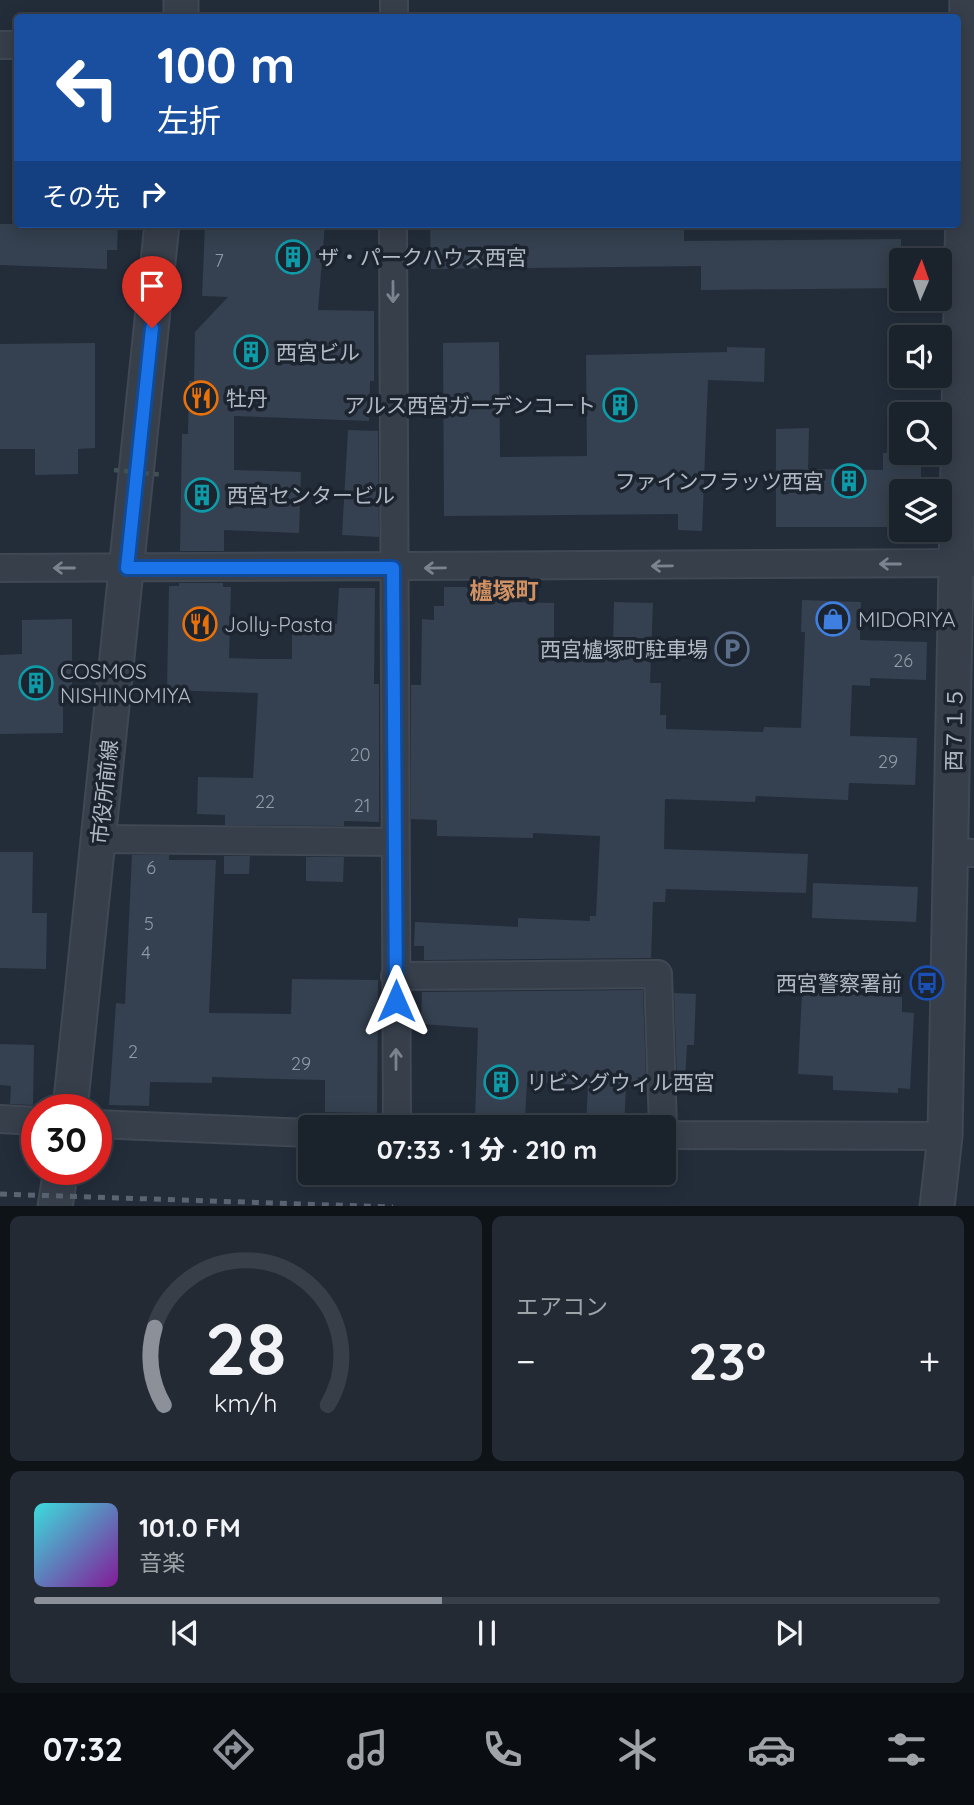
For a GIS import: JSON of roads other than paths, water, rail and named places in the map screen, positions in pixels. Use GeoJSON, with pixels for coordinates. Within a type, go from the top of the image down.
{"type":"FeatureCollection","features":[{"type":"Feature","properties":{"kind":"street","name":"西７１５"},"geometry":{"type":"LineString","coordinates":[[937,1206],[960,1132],[966,563],[967,0]]}},
{"type":"Feature","properties":{"kind":"street","name":"市役所前線"},"geometry":{"type":"LineString","coordinates":[[72,1094],[162,228]]}},
{"type":"Feature","properties":{"kind":"street"},"geometry":{"type":"LineString","coordinates":[[393,228],[397,1115]]}},
{"type":"Feature","properties":{"kind":"street"},"geometry":{"type":"LineString","coordinates":[[0,568],[966,563]]}},
{"type":"Feature","properties":{"kind":"street"},"geometry":{"type":"LineString","coordinates":[[99,839],[394,842]]}},
{"type":"Feature","properties":{"kind":"street"},"geometry":{"type":"LineString","coordinates":[[396,976],[658,974],[663,1115]]}},
{"type":"Feature","properties":{"kind":"street"},"geometry":{"type":"LineString","coordinates":[[0,1119],[21,1120]]}},
{"type":"Feature","properties":{"kind":"street"},"geometry":{"type":"LineString","coordinates":[[112,1125],[298,1132]]}},
{"type":"Feature","properties":{"kind":"street"},"geometry":{"type":"LineString","coordinates":[[676,1135],[960,1132]]}},
{"type":"Feature","properties":{"kind":"street"},"geometry":{"type":"LineString","coordinates":[[55,1206],[58,1185]]}},
{"type":"Feature","properties":{"kind":"railway"},"geometry":{"type":"LineString","coordinates":[[0,1194],[363,1206]]}},
{"type":"Feature","properties":{"kind":"place","name":"ザ・パークハウス西宮"},"geometry":{"type":"Point","coordinates":[293,257]}},
{"type":"Feature","properties":{"kind":"place","name":"西宮ビル"},"geometry":{"type":"Point","coordinates":[251,352]}},
{"type":"Feature","properties":{"kind":"place","name":"牡丹"},"geometry":{"type":"Point","coordinates":[201,398]}},
{"type":"Feature","properties":{"kind":"place","name":"アルス西宮ガーデンコート"},"geometry":{"type":"Point","coordinates":[620,405]}},
{"type":"Feature","properties":{"kind":"place","name":"ファインフラッツ西宮"},"geometry":{"type":"Point","coordinates":[849,481]}},
{"type":"Feature","properties":{"kind":"place","name":"西宮センタービル"},"geometry":{"type":"Point","coordinates":[202,495]}},
{"type":"Feature","properties":{"kind":"place","name":"MIDORIYA"},"geometry":{"type":"Point","coordinates":[833,619]}},
{"type":"Feature","properties":{"kind":"place","name":"Jolly-Pasta"},"geometry":{"type":"Point","coordinates":[200,624]}},
{"type":"Feature","properties":{"kind":"place","name":"西宮櫨塚町駐車場"},"geometry":{"type":"Point","coordinates":[732,649]}},
{"type":"Feature","properties":{"kind":"place","name":"COSMOS NISHINOMIYA"},"geometry":{"type":"Point","coordinates":[36,683]}},
{"type":"Feature","properties":{"kind":"place","name":"西宮警察署前"},"geometry":{"type":"Point","coordinates":[927,983]}},
{"type":"Feature","properties":{"kind":"place","name":"リビングウィル西宮"},"geometry":{"type":"Point","coordinates":[501,1082]}},
{"type":"Feature","properties":{"kind":"district","name":"櫨塚町"},"geometry":{"type":"Point","coordinates":[504,590]}}]}
